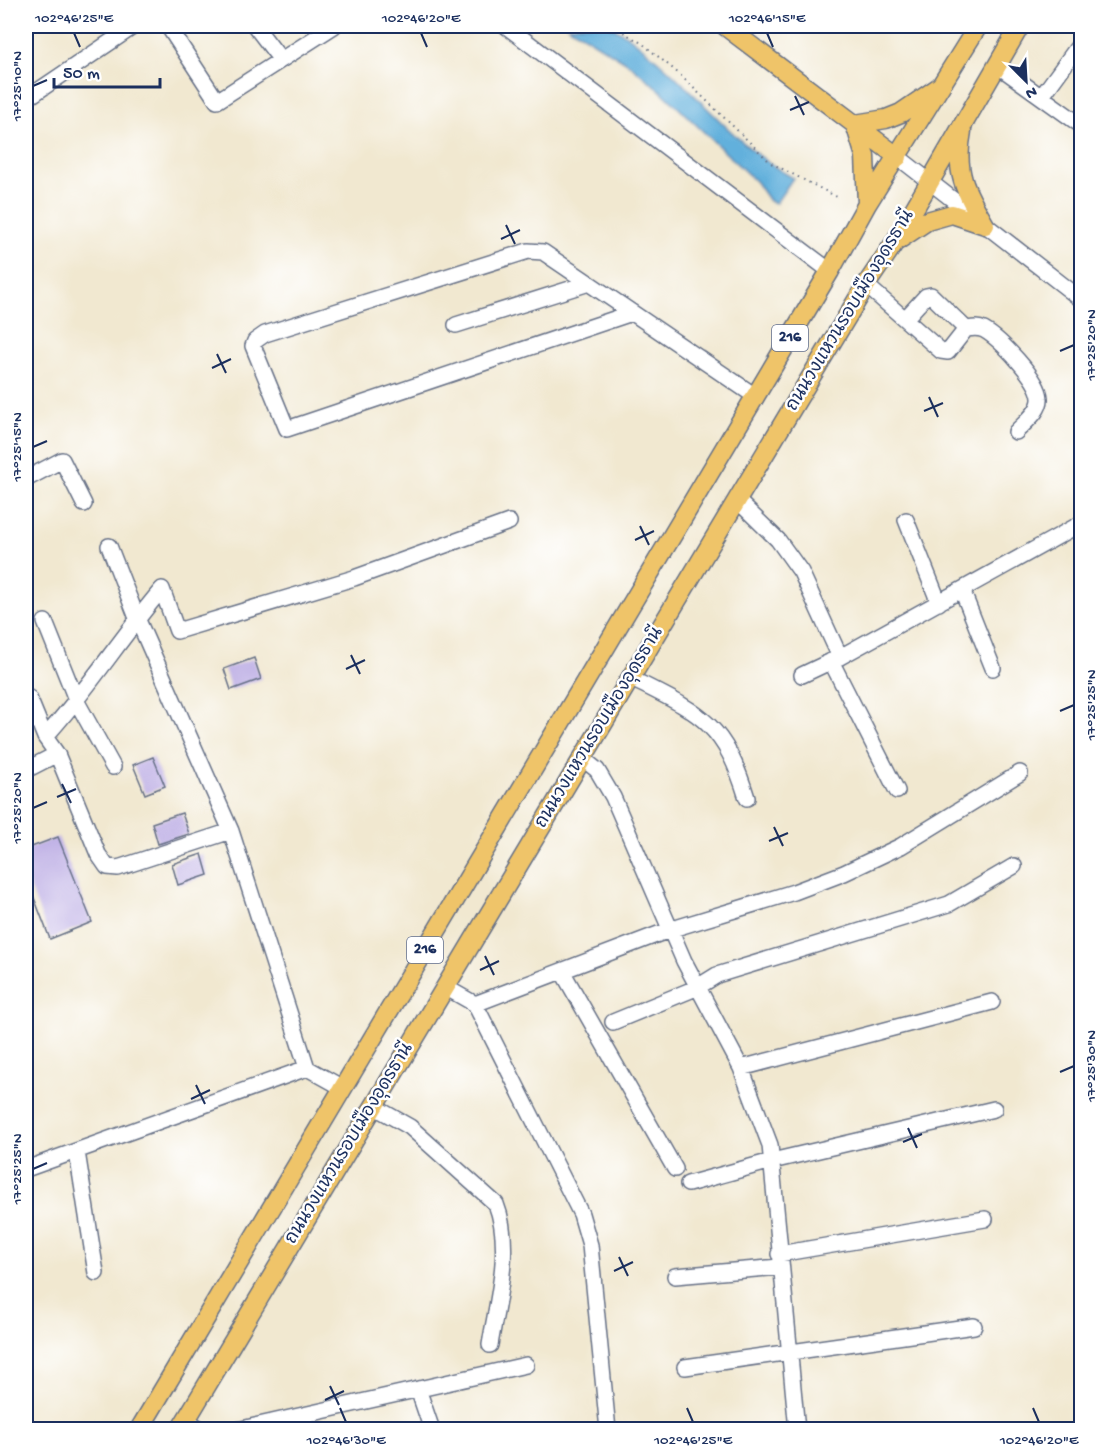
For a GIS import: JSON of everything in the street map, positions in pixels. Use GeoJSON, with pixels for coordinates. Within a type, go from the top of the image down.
{"type":"FeatureCollection","features":[{"type":"Feature","properties":{"kind":"main road"},"geometry":{"type":"LineString","coordinates":[[725,26],[898,157]]}},
{"type":"Feature","properties":{"kind":"main road","name":"ถนนวงแหวนรอบเมืองอุดรธานี"},"geometry":{"type":"LineString","coordinates":[[139,1430],[830,271],[867,204],[978,26]]}},
{"type":"Feature","properties":{"kind":"main road","name":"ถนนวงแหวนรอบเมืองอุดรธานี"},"geometry":{"type":"LineString","coordinates":[[182,1425],[866,285],[895,243],[928,181],[1020,26]]}},
{"type":"Feature","properties":{"kind":"main road"},"geometry":{"type":"LineString","coordinates":[[855,124],[886,119],[941,86]]}},
{"type":"Feature","properties":{"kind":"main road"},"geometry":{"type":"LineString","coordinates":[[964,122],[958,151],[960,175],[967,195],[985,225]]}},
{"type":"Feature","properties":{"kind":"main road"},"geometry":{"type":"LineString","coordinates":[[855,124],[865,156],[867,204]]}},
{"type":"Feature","properties":{"kind":"main road"},"geometry":{"type":"LineString","coordinates":[[895,243],[927,221],[952,214],[985,225]]}},
{"type":"Feature","properties":{"kind":"street"},"geometry":{"type":"LineString","coordinates":[[26,99],[134,26]]}},
{"type":"Feature","properties":{"kind":"street"},"geometry":{"type":"LineString","coordinates":[[168,26],[217,101],[334,26]]}},
{"type":"Feature","properties":{"kind":"street"},"geometry":{"type":"LineString","coordinates":[[255,26],[281,60]]}},
{"type":"Feature","properties":{"kind":"street"},"geometry":{"type":"LineString","coordinates":[[506,26],[830,271]]}},
{"type":"Feature","properties":{"kind":"street"},"geometry":{"type":"LineString","coordinates":[[1042,96],[1082,41]]}},
{"type":"Feature","properties":{"kind":"street"},"geometry":{"type":"LineString","coordinates":[[997,65],[1082,126]]}},
{"type":"Feature","properties":{"kind":"street"},"geometry":{"type":"LineString","coordinates":[[898,157],[1082,300]]}},
{"type":"Feature","properties":{"kind":"street"},"geometry":{"type":"LineString","coordinates":[[632,314],[287,429],[254,352],[255,341],[265,334],[528,251],[543,252],[586,284],[632,314],[755,396]]}},
{"type":"Feature","properties":{"kind":"street"},"geometry":{"type":"LineString","coordinates":[[456,325],[586,284]]}},
{"type":"Feature","properties":{"kind":"street"},"geometry":{"type":"LineString","coordinates":[[866,285],[945,352],[966,329],[975,327],[987,332],[1032,377],[1040,399],[1039,406],[1016,432]]}},
{"type":"Feature","properties":{"kind":"street"},"geometry":{"type":"LineString","coordinates":[[905,319],[926,296],[931,295],[966,329]]}},
{"type":"Feature","properties":{"kind":"street"},"geometry":{"type":"LineString","coordinates":[[26,479],[62,460],[84,504]]}},
{"type":"Feature","properties":{"kind":"street"},"geometry":{"type":"LineString","coordinates":[[737,500],[778,540],[801,572],[836,659],[897,791]]}},
{"type":"Feature","properties":{"kind":"street"},"geometry":{"type":"LineString","coordinates":[[906,520],[939,603]]}},
{"type":"Feature","properties":{"kind":"street"},"geometry":{"type":"LineString","coordinates":[[45,737],[77,702],[137,618],[162,589],[177,631],[354,578],[509,522]]}},
{"type":"Feature","properties":{"kind":"street"},"geometry":{"type":"LineString","coordinates":[[802,675],[836,659],[1082,523]]}},
{"type":"Feature","properties":{"kind":"street"},"geometry":{"type":"LineString","coordinates":[[109,546],[137,618],[231,831],[307,1068],[343,1088]]}},
{"type":"Feature","properties":{"kind":"street"},"geometry":{"type":"LineString","coordinates":[[962,590],[993,668]]}},
{"type":"Feature","properties":{"kind":"street"},"geometry":{"type":"LineString","coordinates":[[45,622],[77,702],[113,767]]}},
{"type":"Feature","properties":{"kind":"street"},"geometry":{"type":"LineString","coordinates":[[630,678],[690,708],[718,733],[734,758],[747,798]]}},
{"type":"Feature","properties":{"kind":"street"},"geometry":{"type":"LineString","coordinates":[[29,698],[45,737],[57,754],[98,854],[107,867],[118,868],[231,831]]}},
{"type":"Feature","properties":{"kind":"street"},"geometry":{"type":"LineString","coordinates":[[26,771],[57,754]]}},
{"type":"Feature","properties":{"kind":"street"},"geometry":{"type":"LineString","coordinates":[[582,758],[606,782],[696,988],[741,1068],[770,1145],[797,1430]]}},
{"type":"Feature","properties":{"kind":"street"},"geometry":{"type":"LineString","coordinates":[[475,1004],[669,930],[794,892],[844,873],[902,846],[1020,773]]}},
{"type":"Feature","properties":{"kind":"street"},"geometry":{"type":"LineString","coordinates":[[613,1022],[696,988],[717,975],[948,904],[1014,866]]}},
{"type":"Feature","properties":{"kind":"street"},"geometry":{"type":"LineString","coordinates":[[562,970],[675,1169]]}},
{"type":"Feature","properties":{"kind":"street"},"geometry":{"type":"LineString","coordinates":[[445,987],[475,1004],[581,1214],[590,1245],[608,1430]]}},
{"type":"Feature","properties":{"kind":"street"},"geometry":{"type":"LineString","coordinates":[[741,1068],[992,1002]]}},
{"type":"Feature","properties":{"kind":"street"},"geometry":{"type":"LineString","coordinates":[[26,1169],[307,1068]]}},
{"type":"Feature","properties":{"kind":"street"},"geometry":{"type":"LineString","coordinates":[[373,1106],[410,1127],[496,1204],[502,1220],[502,1266],[490,1345]]}},
{"type":"Feature","properties":{"kind":"street"},"geometry":{"type":"LineString","coordinates":[[688,1184],[772,1161],[994,1109]]}},
{"type":"Feature","properties":{"kind":"street"},"geometry":{"type":"LineString","coordinates":[[77,1152],[96,1273]]}},
{"type":"Feature","properties":{"kind":"street"},"geometry":{"type":"LineString","coordinates":[[675,1276],[780,1261],[985,1219]]}},
{"type":"Feature","properties":{"kind":"street"},"geometry":{"type":"LineString","coordinates":[[685,1367],[791,1354],[974,1326]]}},
{"type":"Feature","properties":{"kind":"street"},"geometry":{"type":"LineString","coordinates":[[237,1430],[526,1365]]}},
{"type":"Feature","properties":{"kind":"street"},"geometry":{"type":"LineString","coordinates":[[418,1389],[432,1430]]}},
{"type":"Feature","properties":{"kind":"street"},"geometry":{"type":"LineString","coordinates":[[182,1425],[203,1430]]}},
{"type":"Feature","properties":{"kind":"path"},"geometry":{"type":"LineString","coordinates":[[613,26],[643,44],[678,73],[771,163],[839,198]]}},
{"type":"Feature","properties":{"kind":"water"},"geometry":{"type":"Polygon","coordinates":[[[595,24],[609,26],[627,36],[655,58],[738,138],[773,166],[793,178],[776,203],[769,201],[756,182],[661,91],[629,64],[568,26],[595,24]]]}},
{"type":"Feature","properties":{"kind":"building"},"geometry":{"type":"Polygon","coordinates":[[[254,658],[261,679],[231,690],[224,669],[254,658]]]}},
{"type":"Feature","properties":{"kind":"building"},"geometry":{"type":"Polygon","coordinates":[[[153,757],[165,786],[145,794],[133,765],[153,757]]]}},
{"type":"Feature","properties":{"kind":"building"},"geometry":{"type":"Polygon","coordinates":[[[182,813],[189,834],[158,844],[152,823],[182,813]]]}},
{"type":"Feature","properties":{"kind":"building"},"geometry":{"type":"Polygon","coordinates":[[[58,837],[92,922],[50,939],[26,877],[26,849],[58,837]]]}},
{"type":"Feature","properties":{"kind":"building"},"geometry":{"type":"Polygon","coordinates":[[[202,854],[208,875],[178,885],[172,864],[202,854]]]}}]}
